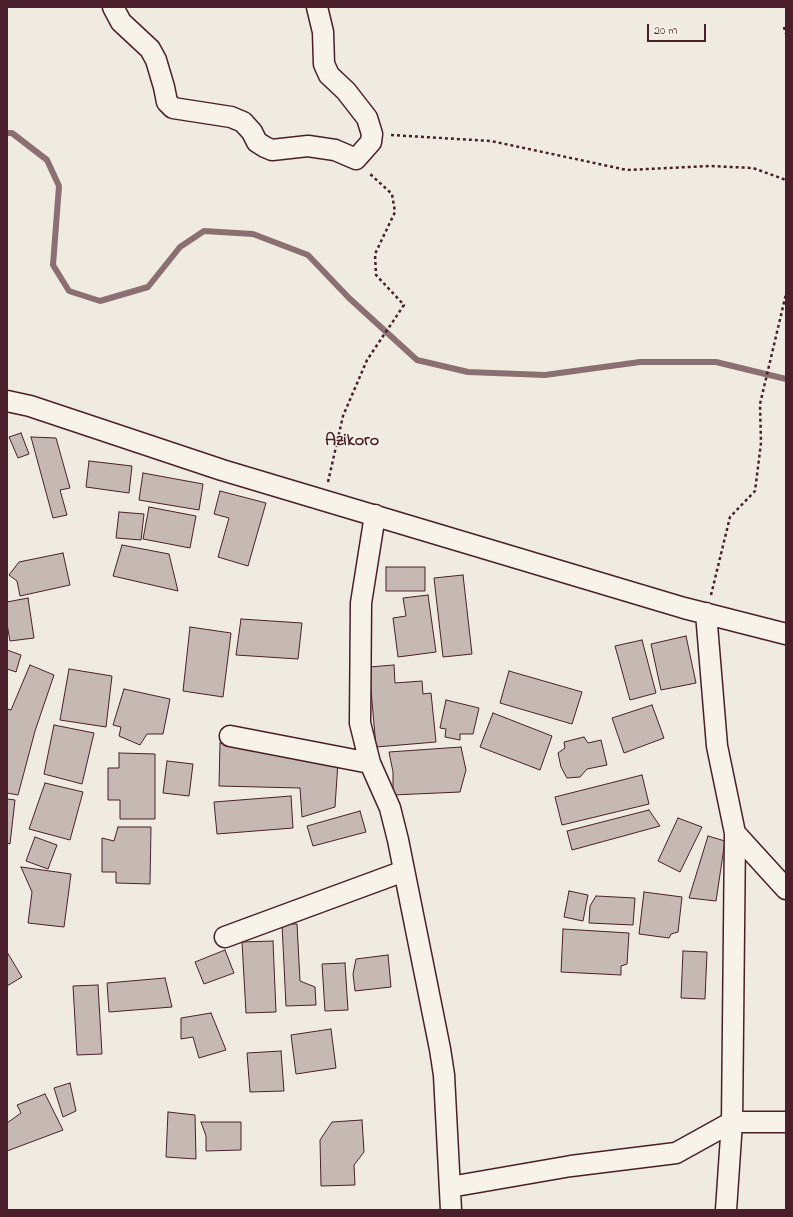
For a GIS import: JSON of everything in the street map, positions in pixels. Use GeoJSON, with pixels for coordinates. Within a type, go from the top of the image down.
{"type":"FeatureCollection","features":[{"type":"Feature","properties":{"kind":"street"},"geometry":{"type":"LineString","coordinates":[[113,7],[121,22],[150,49],[156,60],[167,102],[173,108],[231,117],[243,122],[252,132],[257,142],[272,150],[308,146],[335,150],[356,159],[371,142],[372,134],[367,118],[346,91],[329,75],[324,64],[323,32],[317,7]]}},
{"type":"Feature","properties":{"kind":"street"},"geometry":{"type":"LineString","coordinates":[[7,402],[30,406],[222,470],[684,608],[786,634]]}},
{"type":"Feature","properties":{"kind":"street"},"geometry":{"type":"LineString","coordinates":[[375,515],[361,603],[360,722],[370,763],[390,808],[404,871],[444,1075],[451,1210]]}},
{"type":"Feature","properties":{"kind":"street"},"geometry":{"type":"LineString","coordinates":[[706,613],[717,746],[734,833],[732,1122],[726,1210]]}},
{"type":"Feature","properties":{"kind":"street"},"geometry":{"type":"LineString","coordinates":[[230,736],[370,763]]}},
{"type":"Feature","properties":{"kind":"street"},"geometry":{"type":"LineString","coordinates":[[734,833],[786,889]]}},
{"type":"Feature","properties":{"kind":"street"},"geometry":{"type":"LineString","coordinates":[[225,937],[404,871]]}},
{"type":"Feature","properties":{"kind":"street"},"geometry":{"type":"LineString","coordinates":[[450,1187],[571,1166],[676,1153],[732,1122],[786,1122]]}},
{"type":"Feature","properties":{"kind":"path"},"geometry":{"type":"LineString","coordinates":[[784,27],[786,34]]}},
{"type":"Feature","properties":{"kind":"path"},"geometry":{"type":"LineString","coordinates":[[372,134],[491,142],[627,170],[710,166],[752,168],[786,180]]}},
{"type":"Feature","properties":{"kind":"path"},"geometry":{"type":"LineString","coordinates":[[324,500],[343,416],[368,360],[404,305],[376,275],[375,254],[395,212],[392,194],[356,159]]}},
{"type":"Feature","properties":{"kind":"path"},"geometry":{"type":"LineString","coordinates":[[706,613],[730,517],[755,491],[761,443],[760,404],[786,294]]}},
{"type":"Feature","properties":{"kind":"building"},"geometry":{"type":"Polygon","coordinates":[[[21,433],[29,454],[18,458],[9,437],[21,433]]]}},
{"type":"Feature","properties":{"kind":"building"},"geometry":{"type":"Polygon","coordinates":[[[31,437],[56,438],[70,488],[60,490],[67,515],[53,518],[31,437]]]}},
{"type":"Feature","properties":{"kind":"building"},"geometry":{"type":"Polygon","coordinates":[[[89,461],[132,466],[129,493],[86,487],[89,461]]]}},
{"type":"Feature","properties":{"kind":"building"},"geometry":{"type":"Polygon","coordinates":[[[143,473],[203,484],[199,510],[139,500],[143,473]]]}},
{"type":"Feature","properties":{"kind":"building"},"geometry":{"type":"Polygon","coordinates":[[[220,491],[266,503],[248,566],[218,557],[229,518],[214,514],[220,491]]]}},
{"type":"Feature","properties":{"kind":"building"},"geometry":{"type":"Polygon","coordinates":[[[149,507],[196,516],[190,548],[143,539],[149,507]]]}},
{"type":"Feature","properties":{"kind":"building"},"geometry":{"type":"Polygon","coordinates":[[[119,512],[144,514],[141,540],[116,538],[119,512]]]}},
{"type":"Feature","properties":{"kind":"building"},"geometry":{"type":"Polygon","coordinates":[[[122,545],[169,554],[178,591],[113,576],[122,545]]]}},
{"type":"Feature","properties":{"kind":"building"},"geometry":{"type":"Polygon","coordinates":[[[63,553],[70,585],[20,596],[17,581],[9,575],[19,562],[63,553]]]}},
{"type":"Feature","properties":{"kind":"building"},"geometry":{"type":"Polygon","coordinates":[[[386,567],[425,567],[425,591],[386,591],[386,567]]]}},
{"type":"Feature","properties":{"kind":"building"},"geometry":{"type":"Polygon","coordinates":[[[463,575],[472,654],[443,657],[434,578],[463,575]]]}},
{"type":"Feature","properties":{"kind":"building"},"geometry":{"type":"Polygon","coordinates":[[[428,595],[436,652],[398,657],[393,618],[406,616],[403,598],[428,595]]]}},
{"type":"Feature","properties":{"kind":"building"},"geometry":{"type":"Polygon","coordinates":[[[28,598],[34,638],[10,641],[7,624],[7,602],[28,598]]]}},
{"type":"Feature","properties":{"kind":"building"},"geometry":{"type":"Polygon","coordinates":[[[241,619],[302,623],[298,659],[236,655],[241,619]]]}},
{"type":"Feature","properties":{"kind":"building"},"geometry":{"type":"Polygon","coordinates":[[[190,627],[231,633],[223,697],[183,691],[190,627]]]}},
{"type":"Feature","properties":{"kind":"building"},"geometry":{"type":"Polygon","coordinates":[[[686,636],[696,683],[661,690],[651,644],[686,636]]]}},
{"type":"Feature","properties":{"kind":"building"},"geometry":{"type":"Polygon","coordinates":[[[642,640],[656,693],[630,700],[615,646],[642,640]]]}},
{"type":"Feature","properties":{"kind":"building"},"geometry":{"type":"Polygon","coordinates":[[[7,650],[21,655],[16,672],[7,669],[7,650]]]}},
{"type":"Feature","properties":{"kind":"building"},"geometry":{"type":"Polygon","coordinates":[[[30,665],[54,675],[35,731],[18,795],[7,793],[7,709],[11,710],[30,665]]]}},
{"type":"Feature","properties":{"kind":"building"},"geometry":{"type":"Polygon","coordinates":[[[394,665],[395,683],[422,681],[423,694],[431,693],[436,742],[376,747],[369,667],[394,665]]]}},
{"type":"Feature","properties":{"kind":"building"},"geometry":{"type":"Polygon","coordinates":[[[69,669],[112,676],[106,727],[60,720],[69,669]]]}},
{"type":"Feature","properties":{"kind":"building"},"geometry":{"type":"Polygon","coordinates":[[[509,671],[582,692],[572,724],[500,703],[509,671]]]}},
{"type":"Feature","properties":{"kind":"building"},"geometry":{"type":"Polygon","coordinates":[[[124,689],[170,699],[163,734],[147,734],[140,745],[119,736],[121,727],[113,725],[124,689]]]}},
{"type":"Feature","properties":{"kind":"building"},"geometry":{"type":"Polygon","coordinates":[[[446,700],[479,708],[473,734],[460,734],[460,740],[445,737],[446,729],[440,728],[446,700]]]}},
{"type":"Feature","properties":{"kind":"building"},"geometry":{"type":"Polygon","coordinates":[[[652,705],[664,738],[624,753],[612,718],[652,705]]]}},
{"type":"Feature","properties":{"kind":"building"},"geometry":{"type":"Polygon","coordinates":[[[493,713],[552,736],[540,770],[480,747],[493,713]]]}},
{"type":"Feature","properties":{"kind":"building"},"geometry":{"type":"Polygon","coordinates":[[[54,725],[94,733],[82,784],[44,774],[54,725]]]}},
{"type":"Feature","properties":{"kind":"building"},"geometry":{"type":"Polygon","coordinates":[[[584,737],[588,743],[601,740],[607,765],[587,769],[580,777],[567,778],[561,767],[558,753],[565,748],[564,742],[584,737]]]}},
{"type":"Feature","properties":{"kind":"building"},"geometry":{"type":"Polygon","coordinates":[[[220,743],[338,762],[335,807],[302,817],[300,788],[219,786],[220,743]]]}},
{"type":"Feature","properties":{"kind":"building"},"geometry":{"type":"Polygon","coordinates":[[[461,747],[466,770],[460,792],[393,795],[393,772],[389,752],[461,747]]]}},
{"type":"Feature","properties":{"kind":"building"},"geometry":{"type":"Polygon","coordinates":[[[119,753],[155,754],[155,819],[120,819],[120,800],[108,800],[108,768],[119,768],[119,753]]]}},
{"type":"Feature","properties":{"kind":"building"},"geometry":{"type":"Polygon","coordinates":[[[167,761],[193,764],[189,796],[163,793],[167,761]]]}},
{"type":"Feature","properties":{"kind":"building"},"geometry":{"type":"Polygon","coordinates":[[[642,775],[649,804],[562,825],[555,797],[642,775]]]}},
{"type":"Feature","properties":{"kind":"building"},"geometry":{"type":"Polygon","coordinates":[[[45,783],[83,792],[70,840],[29,829],[45,783]]]}},
{"type":"Feature","properties":{"kind":"building"},"geometry":{"type":"Polygon","coordinates":[[[291,796],[293,828],[217,834],[214,802],[291,796]]]}},
{"type":"Feature","properties":{"kind":"building"},"geometry":{"type":"Polygon","coordinates":[[[7,799],[15,800],[10,844],[7,843],[7,799]]]}},
{"type":"Feature","properties":{"kind":"building"},"geometry":{"type":"Polygon","coordinates":[[[649,810],[660,826],[572,850],[567,831],[649,810]]]}},
{"type":"Feature","properties":{"kind":"building"},"geometry":{"type":"Polygon","coordinates":[[[360,811],[366,832],[313,846],[307,826],[360,811]]]}},
{"type":"Feature","properties":{"kind":"building"},"geometry":{"type":"Polygon","coordinates":[[[678,818],[702,827],[680,872],[658,861],[678,818]]]}},
{"type":"Feature","properties":{"kind":"building"},"geometry":{"type":"Polygon","coordinates":[[[118,827],[151,827],[150,884],[116,883],[116,872],[102,872],[102,838],[114,841],[118,827]]]}},
{"type":"Feature","properties":{"kind":"building"},"geometry":{"type":"Polygon","coordinates":[[[708,836],[725,841],[716,901],[689,898],[708,836]]]}},
{"type":"Feature","properties":{"kind":"building"},"geometry":{"type":"Polygon","coordinates":[[[35,837],[57,845],[48,869],[26,861],[35,837]]]}},
{"type":"Feature","properties":{"kind":"building"},"geometry":{"type":"Polygon","coordinates":[[[21,867],[71,874],[64,927],[28,923],[32,892],[21,867]]]}},
{"type":"Feature","properties":{"kind":"building"},"geometry":{"type":"Polygon","coordinates":[[[569,891],[588,895],[583,921],[564,917],[569,891]]]}},
{"type":"Feature","properties":{"kind":"building"},"geometry":{"type":"Polygon","coordinates":[[[644,892],[682,897],[678,932],[671,934],[669,938],[639,934],[644,892]]]}},
{"type":"Feature","properties":{"kind":"building"},"geometry":{"type":"Polygon","coordinates":[[[596,896],[635,898],[633,925],[589,923],[590,906],[596,896]]]}},
{"type":"Feature","properties":{"kind":"building"},"geometry":{"type":"Polygon","coordinates":[[[282,924],[297,924],[300,981],[315,987],[316,1005],[286,1006],[282,924]]]}},
{"type":"Feature","properties":{"kind":"building"},"geometry":{"type":"Polygon","coordinates":[[[563,929],[629,933],[627,964],[621,966],[621,975],[561,972],[563,929]]]}},
{"type":"Feature","properties":{"kind":"building"},"geometry":{"type":"Polygon","coordinates":[[[273,941],[276,1012],[246,1013],[242,942],[273,941]]]}},
{"type":"Feature","properties":{"kind":"building"},"geometry":{"type":"Polygon","coordinates":[[[225,950],[234,973],[204,984],[195,962],[225,950]]]}},
{"type":"Feature","properties":{"kind":"building"},"geometry":{"type":"Polygon","coordinates":[[[683,951],[707,952],[705,999],[681,998],[683,951]]]}},
{"type":"Feature","properties":{"kind":"building"},"geometry":{"type":"Polygon","coordinates":[[[7,952],[22,977],[7,986],[7,952]]]}},
{"type":"Feature","properties":{"kind":"building"},"geometry":{"type":"Polygon","coordinates":[[[388,955],[391,987],[355,991],[353,974],[356,959],[388,955]]]}},
{"type":"Feature","properties":{"kind":"building"},"geometry":{"type":"Polygon","coordinates":[[[345,963],[348,1010],[325,1011],[322,964],[345,963]]]}},
{"type":"Feature","properties":{"kind":"building"},"geometry":{"type":"Polygon","coordinates":[[[165,978],[172,1007],[109,1012],[107,983],[165,978]]]}},
{"type":"Feature","properties":{"kind":"building"},"geometry":{"type":"Polygon","coordinates":[[[98,985],[102,1054],[77,1055],[73,986],[98,985]]]}},
{"type":"Feature","properties":{"kind":"building"},"geometry":{"type":"Polygon","coordinates":[[[211,1013],[226,1050],[199,1058],[193,1037],[181,1039],[181,1018],[211,1013]]]}},
{"type":"Feature","properties":{"kind":"building"},"geometry":{"type":"Polygon","coordinates":[[[331,1029],[336,1068],[296,1074],[291,1035],[331,1029]]]}},
{"type":"Feature","properties":{"kind":"building"},"geometry":{"type":"Polygon","coordinates":[[[281,1051],[284,1091],[250,1092],[247,1053],[281,1051]]]}},
{"type":"Feature","properties":{"kind":"building"},"geometry":{"type":"Polygon","coordinates":[[[70,1083],[76,1111],[63,1117],[54,1088],[70,1083]]]}},
{"type":"Feature","properties":{"kind":"building"},"geometry":{"type":"Polygon","coordinates":[[[45,1094],[63,1130],[7,1151],[7,1123],[21,1113],[17,1105],[45,1094]]]}},
{"type":"Feature","properties":{"kind":"building"},"geometry":{"type":"Polygon","coordinates":[[[168,1112],[195,1115],[196,1159],[166,1157],[168,1112]]]}},
{"type":"Feature","properties":{"kind":"building"},"geometry":{"type":"Polygon","coordinates":[[[362,1120],[364,1152],[354,1165],[355,1185],[321,1186],[320,1140],[332,1122],[362,1120]]]}},
{"type":"Feature","properties":{"kind":"building"},"geometry":{"type":"Polygon","coordinates":[[[201,1122],[241,1122],[241,1150],[206,1151],[206,1136],[201,1122]]]}},
{"type":"Feature","properties":{"kind":"waterway"},"geometry":{"type":"LineString","coordinates":[[7,133],[12,133],[47,160],[59,186],[53,265],[69,291],[100,301],[148,287],[180,247],[204,231],[253,234],[308,255],[349,298],[417,360],[468,372],[545,375],[640,362],[716,362],[786,379]]}},
{"type":"Feature","properties":{"kind":"district","name":"Azikoro"},"geometry":{"type":"Point","coordinates":[352,442]}}]}
